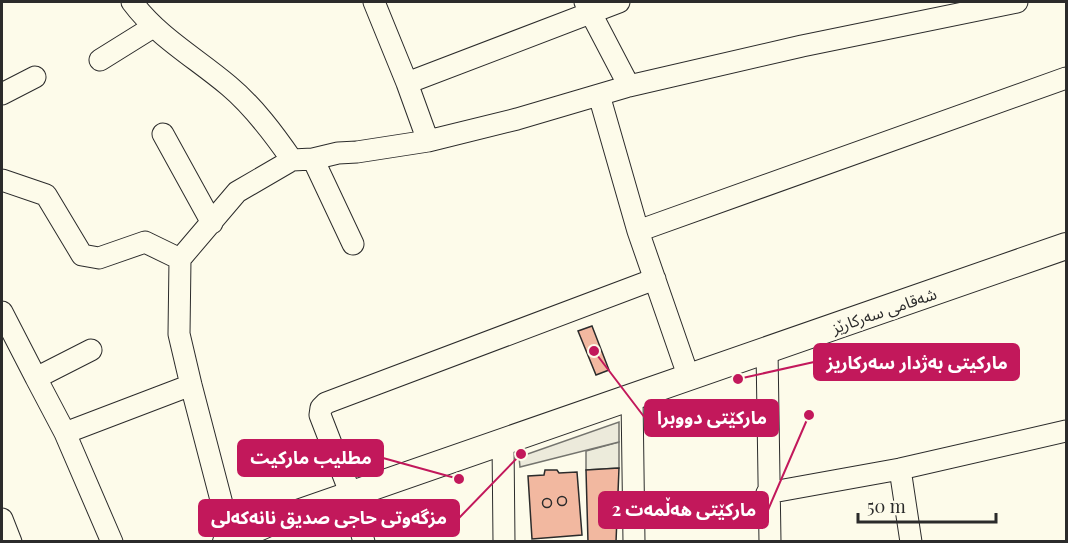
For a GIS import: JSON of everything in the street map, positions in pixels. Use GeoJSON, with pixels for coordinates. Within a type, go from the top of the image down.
{"type":"FeatureCollection","features":[{"type":"Feature","properties":{"kind":"main road","name":"شەقامی سەرکارێز"},"geometry":{"type":"LineString","coordinates":[[230,541],[268,523],[1066,246]]}},
{"type":"Feature","properties":{"kind":"street"},"geometry":{"type":"LineString","coordinates":[[132,2],[153,27],[247,103],[292,160]]}},
{"type":"Feature","properties":{"kind":"street"},"geometry":{"type":"LineString","coordinates":[[374,2],[428,141]]}},
{"type":"Feature","properties":{"kind":"street"},"geometry":{"type":"LineString","coordinates":[[407,82],[588,7],[619,2]]}},
{"type":"Feature","properties":{"kind":"street"},"geometry":{"type":"LineString","coordinates":[[230,541],[179,334],[180,259],[237,192],[292,160],[313,159],[338,153],[428,141],[517,119],[629,86],[802,46],[1017,2]]}},
{"type":"Feature","properties":{"kind":"street"},"geometry":{"type":"LineString","coordinates":[[588,7],[629,86]]}},
{"type":"Feature","properties":{"kind":"street"},"geometry":{"type":"LineString","coordinates":[[100,60],[153,27]]}},
{"type":"Feature","properties":{"kind":"street"},"geometry":{"type":"LineString","coordinates":[[2,94],[35,76]]}},
{"type":"Feature","properties":{"kind":"street"},"geometry":{"type":"LineString","coordinates":[[638,231],[1066,78]]}},
{"type":"Feature","properties":{"kind":"street"},"geometry":{"type":"LineString","coordinates":[[599,95],[638,231],[689,378]]}},
{"type":"Feature","properties":{"kind":"street"},"geometry":{"type":"LineString","coordinates":[[163,134],[212,223]]}},
{"type":"Feature","properties":{"kind":"street"},"geometry":{"type":"LineString","coordinates":[[313,159],[352,244]]}},
{"type":"Feature","properties":{"kind":"street"},"geometry":{"type":"LineString","coordinates":[[2,180],[45,195],[82,255],[99,258],[145,242],[180,259]]}},
{"type":"Feature","properties":{"kind":"street"},"geometry":{"type":"LineString","coordinates":[[364,542],[351,495],[320,415],[321,408],[326,403],[655,279]]}},
{"type":"Feature","properties":{"kind":"street"},"geometry":{"type":"LineString","coordinates":[[2,312],[65,433],[112,542]]}},
{"type":"Feature","properties":{"kind":"street"},"geometry":{"type":"LineString","coordinates":[[36,378],[91,350]]}},
{"type":"Feature","properties":{"kind":"street"},"geometry":{"type":"LineString","coordinates":[[766,351],[770,542]]}},
{"type":"Feature","properties":{"kind":"street"},"geometry":{"type":"LineString","coordinates":[[65,433],[190,385]]}},
{"type":"Feature","properties":{"kind":"street"},"geometry":{"type":"LineString","coordinates":[[632,398],[634,542]]}},
{"type":"Feature","properties":{"kind":"street"},"geometry":{"type":"LineString","coordinates":[[768,493],[900,469],[1066,431]]}},
{"type":"Feature","properties":{"kind":"street"},"geometry":{"type":"LineString","coordinates":[[503,442],[504,542]]}},
{"type":"Feature","properties":{"kind":"street"},"geometry":{"type":"LineString","coordinates":[[900,469],[911,542]]}},
{"type":"Feature","properties":{"kind":"street"},"geometry":{"type":"LineString","coordinates":[[2,519],[11,542]]}},
{"type":"Feature","properties":{"kind":"shaded area"},"geometry":{"type":"Polygon","coordinates":[[[619,422],[619,442],[520,467],[519,457],[619,422]]]}},
{"type":"Feature","properties":{"kind":"shaded area"},"geometry":{"type":"Polygon","coordinates":[[[619,442],[619,468],[586,470],[586,451],[619,442]]]}},
{"type":"Feature","properties":{"kind":"building"},"geometry":{"type":"Polygon","coordinates":[[[592,326],[609,370],[596,375],[578,331],[592,326]]]}},
{"type":"Feature","properties":{"kind":"building"},"geometry":{"type":"Polygon","coordinates":[[[619,468],[616,542],[588,542],[586,470],[619,468]]]}},
{"type":"Feature","properties":{"kind":"building"},"geometry":{"type":"Polygon","coordinates":[[[545,470],[557,470],[559,473],[577,472],[582,535],[532,539],[528,476],[544,475],[545,470]]]}},
{"type":"Feature","properties":{"kind":"building"},"geometry":{"type":"Polygon","coordinates":[[[562,497],[566,501],[562,505],[558,501],[562,497]]]}},
{"type":"Feature","properties":{"kind":"building"},"geometry":{"type":"Polygon","coordinates":[[[547,499],[551,503],[547,507],[543,503],[547,499]]]}},
{"type":"Feature","properties":{"kind":"place","name":"ماركێتى دووبرا"},"geometry":{"type":"Point","coordinates":[594,351]}},
{"type":"Feature","properties":{"kind":"place","name":"مارکیتی بەژدار سەرکاریز"},"geometry":{"type":"Point","coordinates":[738,379]}},
{"type":"Feature","properties":{"kind":"place","name":"مارکێتی هەڵمەت 2"},"geometry":{"type":"Point","coordinates":[809,415]}},
{"type":"Feature","properties":{"kind":"place","name":"مزگەوتی حاجی صدیق نانەکەلی"},"geometry":{"type":"Point","coordinates":[521,454]}},
{"type":"Feature","properties":{"kind":"place","name":"مطلیب مارکیت"},"geometry":{"type":"Point","coordinates":[459,479]}}]}
